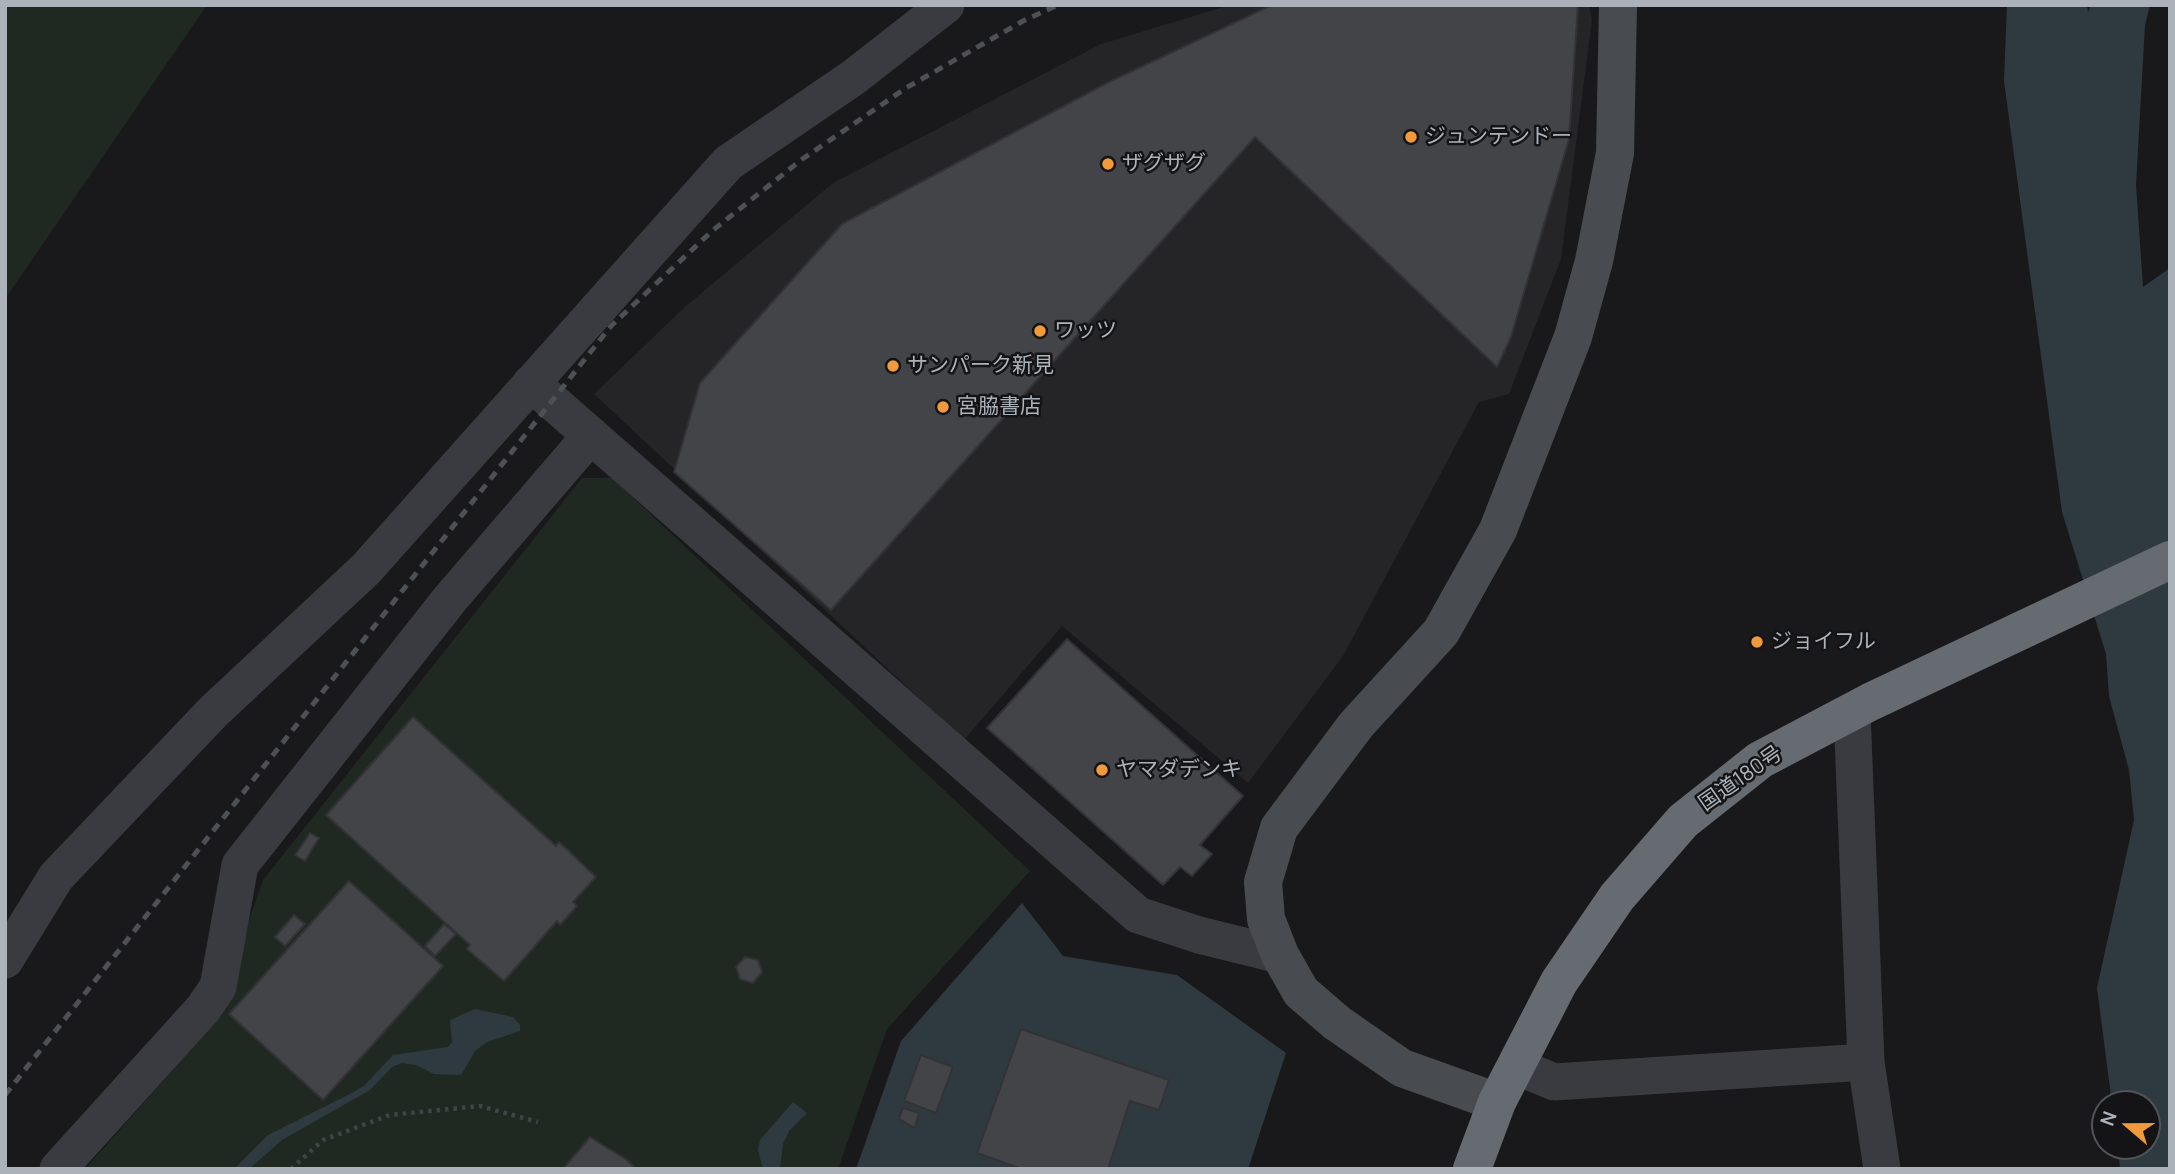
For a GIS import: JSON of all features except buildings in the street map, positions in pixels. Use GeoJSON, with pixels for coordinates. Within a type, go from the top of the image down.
{"type":"FeatureCollection","features":[{"type":"Feature","properties":{"kind":"highway","name":"国道180号"},"geometry":{"type":"LineString","coordinates":[[1472,1169],[1497,1102],[1559,982],[1610,907],[1683,821],[1760,760],[1861,707],[2170,560]]}},
{"type":"Feature","properties":{"kind":"street"},"geometry":{"type":"LineString","coordinates":[[5,960],[56,877],[213,712],[366,569],[728,163],[854,77],[946,5]]}},
{"type":"Feature","properties":{"kind":"street"},"geometry":{"type":"LineString","coordinates":[[1497,1102],[1402,1068],[1337,1023],[1301,992],[1280,955],[1266,919],[1263,882],[1279,828],[1356,725],[1441,632],[1498,530],[1573,337],[1594,261],[1615,153],[1618,5]]}},
{"type":"Feature","properties":{"kind":"street"},"geometry":{"type":"LineString","coordinates":[[531,383],[1138,915],[1199,935],[1280,955]]}},
{"type":"Feature","properties":{"kind":"street"},"geometry":{"type":"LineString","coordinates":[[58,1169],[203,1009],[218,987],[240,865],[450,599],[591,435]]}},
{"type":"Feature","properties":{"kind":"street"},"geometry":{"type":"LineString","coordinates":[[1861,707],[1866,1062],[1882,1169]]}},
{"type":"Feature","properties":{"kind":"street"},"geometry":{"type":"LineString","coordinates":[[1516,1066],[1554,1082],[1866,1062]]}},
{"type":"Feature","properties":{"kind":"path"},"geometry":{"type":"LineString","coordinates":[[291,1169],[323,1140],[390,1115],[480,1106],[538,1122]]}},
{"type":"Feature","properties":{"kind":"shaded area"},"geometry":{"type":"Polygon","coordinates":[[[5,5],[207,5],[5,299],[5,5]]]}},
{"type":"Feature","properties":{"kind":"shaded area","name":"サンパーク新見"},"geometry":{"type":"Polygon","coordinates":[[[1230,5],[1589,5],[1592,20],[1561,259],[1509,394],[1479,402],[1343,656],[1248,783],[1062,626],[964,740],[594,394],[687,305],[833,183],[1101,44],[1230,5]]]}},
{"type":"Feature","properties":{"kind":"shaded area"},"geometry":{"type":"Polygon","coordinates":[[[2007,5],[2087,5],[2088,12],[2091,5],[2150,5],[2145,25],[2136,185],[2143,287],[2170,268],[2170,1169],[2120,1169],[2119,1160],[2161,1160],[2161,1090],[2110,1090],[2097,988],[2134,820],[2129,770],[2109,696],[2106,654],[2062,512],[2004,81],[2007,5]]]}},
{"type":"Feature","properties":{"kind":"shaded area"},"geometry":{"type":"Polygon","coordinates":[[[582,478],[612,478],[1030,871],[887,1029],[838,1169],[85,1169],[213,1025],[263,880],[582,478]]]}},
{"type":"Feature","properties":{"kind":"shaded area"},"geometry":{"type":"Polygon","coordinates":[[[1022,903],[1063,956],[1177,975],[1286,1053],[1248,1169],[856,1169],[901,1041],[1022,903]]]}},
{"type":"Feature","properties":{"kind":"shaded area"},"geometry":{"type":"Polygon","coordinates":[[[475,1009],[513,1017],[520,1025],[520,1031],[487,1042],[475,1051],[461,1075],[434,1074],[416,1065],[402,1063],[392,1067],[370,1090],[282,1140],[249,1169],[234,1169],[268,1135],[365,1085],[393,1055],[448,1047],[452,1042],[450,1020],[475,1009]]]}},
{"type":"Feature","properties":{"kind":"shaded area"},"geometry":{"type":"Polygon","coordinates":[[[793,1102],[807,1113],[789,1131],[783,1144],[780,1169],[763,1169],[758,1150],[760,1140],[793,1102]]]}},
{"type":"Feature","properties":{"kind":"railway"},"geometry":{"type":"LineString","coordinates":[[5,1095],[611,326],[712,231],[801,160],[906,88],[1023,21],[1058,5]]}},
{"type":"Feature","properties":{"kind":"place","name":"ジュンテンドー"},"geometry":{"type":"Point","coordinates":[1411,137]}},
{"type":"Feature","properties":{"kind":"place","name":"ザグザグ"},"geometry":{"type":"Point","coordinates":[1108,164]}},
{"type":"Feature","properties":{"kind":"place","name":"ワッツ"},"geometry":{"type":"Point","coordinates":[1040,331]}},
{"type":"Feature","properties":{"kind":"place","name":"サンパーク新見"},"geometry":{"type":"Point","coordinates":[893,366]}},
{"type":"Feature","properties":{"kind":"place","name":"宮脇書店"},"geometry":{"type":"Point","coordinates":[943,407]}},
{"type":"Feature","properties":{"kind":"place","name":"ジョイフル"},"geometry":{"type":"Point","coordinates":[1757,642]}},
{"type":"Feature","properties":{"kind":"place","name":"ヤマダデンキ"},"geometry":{"type":"Point","coordinates":[1102,770]}}]}
